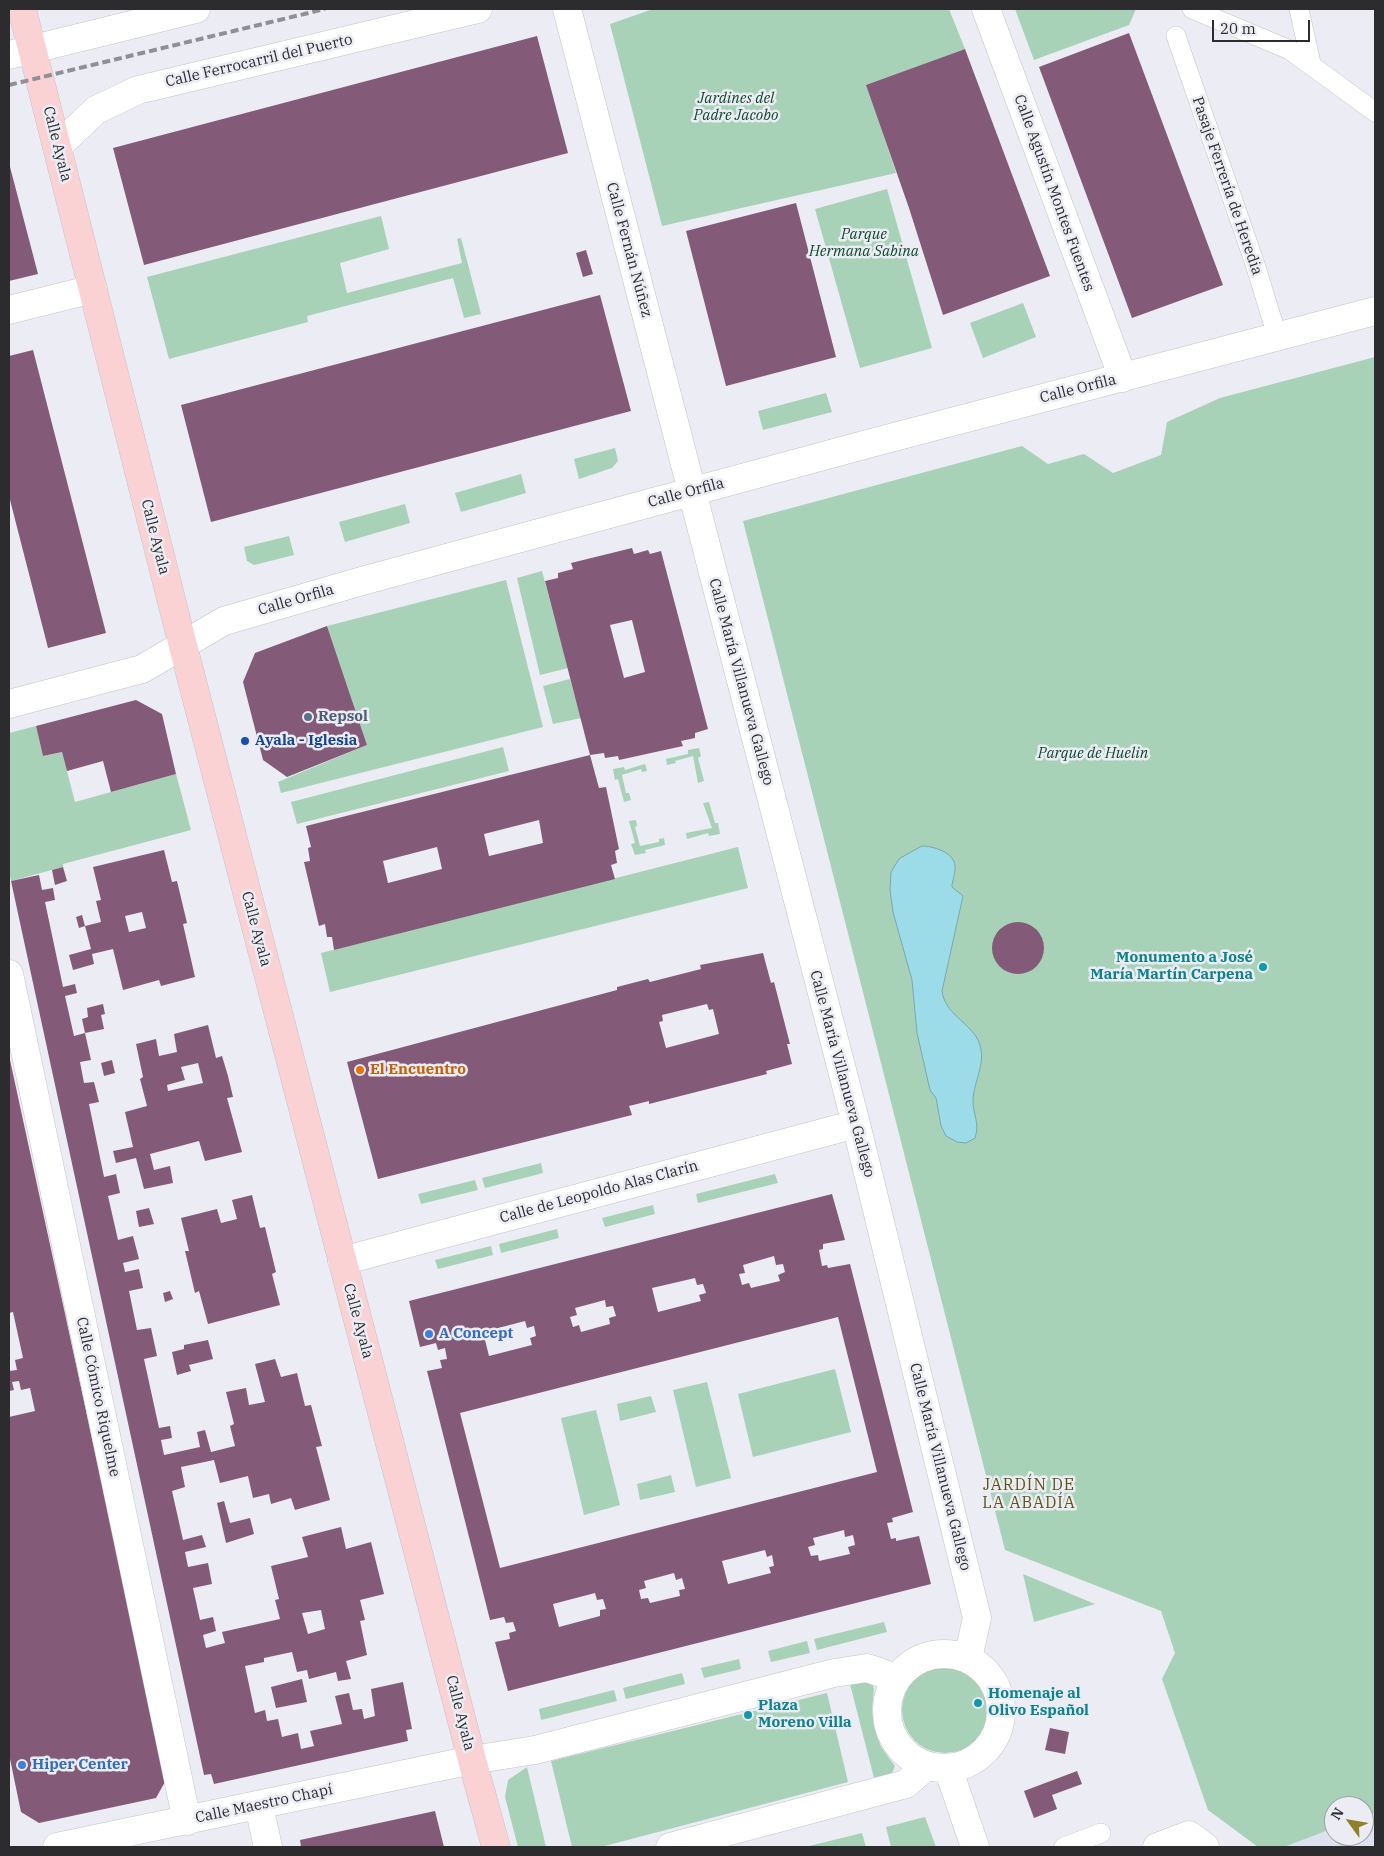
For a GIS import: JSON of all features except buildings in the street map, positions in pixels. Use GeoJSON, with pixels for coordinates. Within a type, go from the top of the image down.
{"type":"FeatureCollection","features":[{"type":"Feature","properties":{"kind":"main road","name":"Calle Ayala"},"geometry":{"type":"LineString","coordinates":[[22,9],[20,52],[57,147],[183,646],[496,1847]]}},
{"type":"Feature","properties":{"kind":"street"},"geometry":{"type":"LineString","coordinates":[[20,52],[196,9]]}},
{"type":"Feature","properties":{"kind":"street","name":"Calle Ferrocarril del Puerto"},"geometry":{"type":"LineString","coordinates":[[57,147],[96,110],[138,90],[478,9]]}},
{"type":"Feature","properties":{"kind":"street","name":"Calle Fernán Núñez"},"geometry":{"type":"LineString","coordinates":[[567,9],[692,491]]}},
{"type":"Feature","properties":{"kind":"street","name":"Calle Agustín Montes Fuentes"},"geometry":{"type":"LineString","coordinates":[[986,9],[1122,378]]}},
{"type":"Feature","properties":{"kind":"street"},"geometry":{"type":"LineString","coordinates":[[9,310],[93,289]]}},
{"type":"Feature","properties":{"kind":"street","name":"Calle Orfila"},"geometry":{"type":"LineString","coordinates":[[9,704],[142,669],[224,622],[362,581],[692,491],[1375,311]]}},
{"type":"Feature","properties":{"kind":"street","name":"Calle María Villanueva Gallego"},"geometry":{"type":"LineString","coordinates":[[692,491],[856,1124],[977,1618],[968,1658]]}},
{"type":"Feature","properties":{"kind":"street","name":"Calle Cómico Riquelme"},"geometry":{"type":"LineString","coordinates":[[9,974],[187,1821]]}},
{"type":"Feature","properties":{"kind":"street","name":"Calle de Leopoldo Alas Clarín"},"geometry":{"type":"LineString","coordinates":[[342,1261],[856,1124]]}},
{"type":"Feature","properties":{"kind":"street"},"geometry":{"type":"LineString","coordinates":[[670,1847],[906,1784],[937,1767],[967,1764],[984,1752],[996,1736],[1001,1718],[1000,1698],[994,1681],[983,1668],[968,1658],[953,1654],[936,1654],[914,1662],[896,1678],[889,1695],[887,1712],[890,1730],[898,1745],[910,1758],[937,1767],[975,1847]]}},
{"type":"Feature","properties":{"kind":"street"},"geometry":{"type":"LineString","coordinates":[[472,1760],[536,1750],[834,1673],[867,1668],[896,1678]]}},
{"type":"Feature","properties":{"kind":"street","name":"Calle Maestro Chapí"},"geometry":{"type":"LineString","coordinates":[[57,1847],[472,1760]]}},
{"type":"Feature","properties":{"kind":"street"},"geometry":{"type":"LineString","coordinates":[[259,1806],[268,1847]]}},
{"type":"Feature","properties":{"kind":"street"},"geometry":{"type":"LineString","coordinates":[[1157,1847],[1189,1835],[1205,1847]]}},
{"type":"Feature","properties":{"kind":"lane"},"geometry":{"type":"LineString","coordinates":[[1192,9],[1290,50],[1311,63],[1375,112]]}},
{"type":"Feature","properties":{"kind":"lane"},"geometry":{"type":"LineString","coordinates":[[1299,9],[1311,63]]}},
{"type":"Feature","properties":{"kind":"lane","name":"Pasaje Ferrería de Heredia"},"geometry":{"type":"LineString","coordinates":[[1176,36],[1255,264],[1277,336]]}},
{"type":"Feature","properties":{"kind":"lane"},"geometry":{"type":"LineString","coordinates":[[1064,1847],[1101,1833]]}},
{"type":"Feature","properties":{"kind":"shaded area"},"geometry":{"type":"Polygon","coordinates":[[[1374,1813],[1375,1847],[1284,1847],[1324,1832],[1324,1846],[1374,1846],[1374,1813]]]}},
{"type":"Feature","properties":{"kind":"green space","name":"Jardines del Padre Jacobo"},"geometry":{"type":"Polygon","coordinates":[[[653,9],[949,9],[965,49],[867,85],[896,173],[662,226],[610,24],[653,9]]]}},
{"type":"Feature","properties":{"kind":"green space"},"geometry":{"type":"Polygon","coordinates":[[[1015,9],[1136,9],[1129,25],[1034,60],[1015,9]]]}},
{"type":"Feature","properties":{"kind":"green space","name":"Parque Hermana Sabina"},"geometry":{"type":"Polygon","coordinates":[[[887,189],[932,348],[860,368],[815,209],[887,189]]]}},
{"type":"Feature","properties":{"kind":"green space"},"geometry":{"type":"Polygon","coordinates":[[[381,216],[389,249],[340,263],[347,293],[462,263],[457,239],[461,238],[481,314],[464,318],[453,278],[307,316],[308,322],[169,359],[147,277],[381,216]]]}},
{"type":"Feature","properties":{"kind":"green space"},"geometry":{"type":"Polygon","coordinates":[[[1023,303],[1036,337],[983,358],[970,323],[1023,303]]]}},
{"type":"Feature","properties":{"kind":"green space","name":"Parque de Huelin"},"geometry":{"type":"Polygon","coordinates":[[[1375,357],[1375,1813],[1374,1796],[1324,1796],[1324,1832],[1284,1847],[1258,1847],[1208,1810],[1162,1679],[1175,1653],[1161,1611],[1005,1550],[743,521],[1022,446],[1048,464],[1084,454],[1113,473],[1161,455],[1167,422],[1220,398],[1375,357]]]}},
{"type":"Feature","properties":{"kind":"green space"},"geometry":{"type":"Polygon","coordinates":[[[826,393],[832,412],[763,430],[758,411],[826,393]]]}},
{"type":"Feature","properties":{"kind":"green space"},"geometry":{"type":"Polygon","coordinates":[[[615,448],[618,461],[612,468],[579,479],[574,459],[615,448]]]}},
{"type":"Feature","properties":{"kind":"green space"},"geometry":{"type":"Polygon","coordinates":[[[521,474],[526,493],[461,512],[455,493],[521,474]]]}},
{"type":"Feature","properties":{"kind":"green space"},"geometry":{"type":"Polygon","coordinates":[[[405,504],[410,523],[345,542],[339,522],[405,504]]]}},
{"type":"Feature","properties":{"kind":"green space"},"geometry":{"type":"Polygon","coordinates":[[[289,536],[294,555],[254,565],[247,561],[244,547],[289,536]]]}},
{"type":"Feature","properties":{"kind":"green space"},"geometry":{"type":"Polygon","coordinates":[[[542,571],[568,668],[540,675],[517,578],[542,571]]]}},
{"type":"Feature","properties":{"kind":"green space"},"geometry":{"type":"Polygon","coordinates":[[[506,580],[543,727],[281,793],[278,782],[367,745],[327,626],[506,580]]]}},
{"type":"Feature","properties":{"kind":"green space"},"geometry":{"type":"Polygon","coordinates":[[[570,679],[581,718],[553,724],[543,686],[570,679]]]}},
{"type":"Feature","properties":{"kind":"green space"},"geometry":{"type":"Polygon","coordinates":[[[36,726],[43,756],[62,752],[75,802],[176,774],[191,830],[63,864],[63,867],[11,881],[9,871],[9,733],[36,726]]]}},
{"type":"Feature","properties":{"kind":"green space"},"geometry":{"type":"Polygon","coordinates":[[[503,747],[509,771],[297,824],[291,802],[503,747]]]}},
{"type":"Feature","properties":{"kind":"green space"},"geometry":{"type":"Polygon","coordinates":[[[699,748],[701,756],[698,758],[704,781],[698,783],[693,756],[667,765],[666,759],[688,754],[688,750],[699,748]]]}},
{"type":"Feature","properties":{"kind":"green space"},"geometry":{"type":"Polygon","coordinates":[[[645,764],[647,771],[642,772],[641,769],[622,775],[626,793],[629,793],[631,800],[624,802],[618,779],[615,780],[613,769],[624,767],[625,770],[645,764]]]}},
{"type":"Feature","properties":{"kind":"green space"},"geometry":{"type":"Polygon","coordinates":[[[709,802],[715,823],[718,823],[720,834],[709,836],[708,833],[687,839],[686,833],[712,828],[703,803],[709,802]]]}},
{"type":"Feature","properties":{"kind":"green space"},"geometry":{"type":"Polygon","coordinates":[[[636,820],[637,826],[635,827],[640,846],[659,842],[659,839],[664,838],[665,845],[645,850],[646,853],[635,855],[631,844],[635,843],[629,821],[636,820]]]}},
{"type":"Feature","properties":{"kind":"green space"},"geometry":{"type":"Polygon","coordinates":[[[738,847],[748,888],[330,992],[321,953],[738,847]]]}},
{"type":"Feature","properties":{"kind":"green space"},"geometry":{"type":"Polygon","coordinates":[[[541,1163],[543,1173],[485,1188],[482,1178],[541,1163]]]}},
{"type":"Feature","properties":{"kind":"green space"},"geometry":{"type":"Polygon","coordinates":[[[775,1174],[778,1183],[698,1203],[696,1194],[775,1174]]]}},
{"type":"Feature","properties":{"kind":"green space"},"geometry":{"type":"Polygon","coordinates":[[[475,1180],[478,1190],[421,1204],[418,1194],[475,1180]]]}},
{"type":"Feature","properties":{"kind":"green space"},"geometry":{"type":"Polygon","coordinates":[[[653,1205],[655,1214],[605,1227],[602,1218],[653,1205]]]}},
{"type":"Feature","properties":{"kind":"green space"},"geometry":{"type":"Polygon","coordinates":[[[557,1229],[559,1238],[501,1253],[499,1244],[557,1229]]]}},
{"type":"Feature","properties":{"kind":"green space"},"geometry":{"type":"Polygon","coordinates":[[[491,1246],[493,1255],[438,1269],[435,1260],[491,1246]]]}},
{"type":"Feature","properties":{"kind":"green space"},"geometry":{"type":"Polygon","coordinates":[[[835,1369],[851,1432],[753,1457],[738,1394],[835,1369]]]}},
{"type":"Feature","properties":{"kind":"green space"},"geometry":{"type":"Polygon","coordinates":[[[707,1382],[731,1478],[696,1487],[673,1390],[707,1382]]]}},
{"type":"Feature","properties":{"kind":"green space"},"geometry":{"type":"Polygon","coordinates":[[[651,1396],[656,1412],[620,1421],[617,1404],[651,1396]]]}},
{"type":"Feature","properties":{"kind":"green space"},"geometry":{"type":"Polygon","coordinates":[[[596,1410],[620,1505],[584,1515],[561,1418],[596,1410]]]}},
{"type":"Feature","properties":{"kind":"green space"},"geometry":{"type":"Polygon","coordinates":[[[671,1475],[675,1492],[640,1500],[637,1484],[671,1475]]]}},
{"type":"Feature","properties":{"kind":"green space"},"geometry":{"type":"Polygon","coordinates":[[[1023,1574],[1095,1604],[1034,1622],[1023,1574]]]}},
{"type":"Feature","properties":{"kind":"green space"},"geometry":{"type":"Polygon","coordinates":[[[884,1622],[887,1632],[817,1650],[814,1639],[884,1622]]]}},
{"type":"Feature","properties":{"kind":"green space"},"geometry":{"type":"Polygon","coordinates":[[[807,1641],[810,1653],[771,1662],[768,1651],[807,1641]]]}},
{"type":"Feature","properties":{"kind":"green space"},"geometry":{"type":"Polygon","coordinates":[[[739,1659],[741,1669],[704,1678],[701,1668],[739,1659]]]}},
{"type":"Feature","properties":{"kind":"green space"},"geometry":{"type":"Polygon","coordinates":[[[945,1667],[962,1670],[976,1679],[985,1693],[988,1710],[985,1727],[976,1741],[962,1750],[945,1753],[928,1750],[914,1741],[905,1727],[902,1710],[905,1693],[914,1679],[928,1670],[945,1667]]]}},
{"type":"Feature","properties":{"kind":"green space"},"geometry":{"type":"Polygon","coordinates":[[[682,1673],[685,1684],[626,1699],[623,1688],[682,1673]]]}},
{"type":"Feature","properties":{"kind":"green space"},"geometry":{"type":"Polygon","coordinates":[[[865,1681],[872,1684],[874,1688],[872,1709],[874,1727],[881,1747],[895,1766],[892,1773],[874,1778],[850,1684],[865,1681]]]}},
{"type":"Feature","properties":{"kind":"green space"},"geometry":{"type":"Polygon","coordinates":[[[614,1690],[617,1701],[541,1720],[539,1709],[614,1690]]]}},
{"type":"Feature","properties":{"kind":"green space"},"geometry":{"type":"Polygon","coordinates":[[[827,1693],[848,1782],[601,1847],[572,1847],[551,1761],[827,1693]]]}},
{"type":"Feature","properties":{"kind":"green space"},"geometry":{"type":"Polygon","coordinates":[[[527,1767],[546,1847],[518,1847],[505,1797],[508,1780],[527,1767]]]}},
{"type":"Feature","properties":{"kind":"green space"},"geometry":{"type":"Polygon","coordinates":[[[925,1817],[936,1847],[891,1847],[886,1827],[925,1817]]]}},
{"type":"Feature","properties":{"kind":"green space"},"geometry":{"type":"Polygon","coordinates":[[[862,1833],[866,1847],[805,1847],[862,1833]]]}},
{"type":"Feature","properties":{"kind":"water"},"geometry":{"type":"Polygon","coordinates":[[[922,846],[932,847],[951,857],[955,868],[952,887],[963,896],[942,991],[947,1006],[974,1033],[981,1048],[981,1063],[973,1100],[977,1123],[976,1132],[975,1138],[966,1143],[957,1142],[946,1136],[941,1126],[936,1098],[930,1090],[917,1033],[912,980],[893,912],[890,890],[891,872],[899,859],[922,846]]]}},
{"type":"Feature","properties":{"kind":"railway"},"geometry":{"type":"LineString","coordinates":[[9,85],[325,9]]}},
{"type":"Feature","properties":{"kind":"place","name":"Repsol"},"geometry":{"type":"Point","coordinates":[308,717]}},
{"type":"Feature","properties":{"kind":"place","name":"Ayala - Iglesia"},"geometry":{"type":"Point","coordinates":[245,741]}},
{"type":"Feature","properties":{"kind":"place","name":"Monumento a José María Martín Carpena"},"geometry":{"type":"Point","coordinates":[1263,967]}},
{"type":"Feature","properties":{"kind":"place","name":"El Encuentro"},"geometry":{"type":"Point","coordinates":[360,1070]}},
{"type":"Feature","properties":{"kind":"place","name":"A Concept"},"geometry":{"type":"Point","coordinates":[429,1334]}},
{"type":"Feature","properties":{"kind":"place","name":"Homenaje al Olivo Español"},"geometry":{"type":"Point","coordinates":[978,1703]}},
{"type":"Feature","properties":{"kind":"place","name":"Plaza Moreno Villa"},"geometry":{"type":"Point","coordinates":[748,1715]}},
{"type":"Feature","properties":{"kind":"place","name":"Hiper Center"},"geometry":{"type":"Point","coordinates":[22,1765]}},
{"type":"Feature","properties":{"kind":"district","name":"JARDÍN DE LA ABADÍA"},"geometry":{"type":"Point","coordinates":[1029,1494]}}]}
